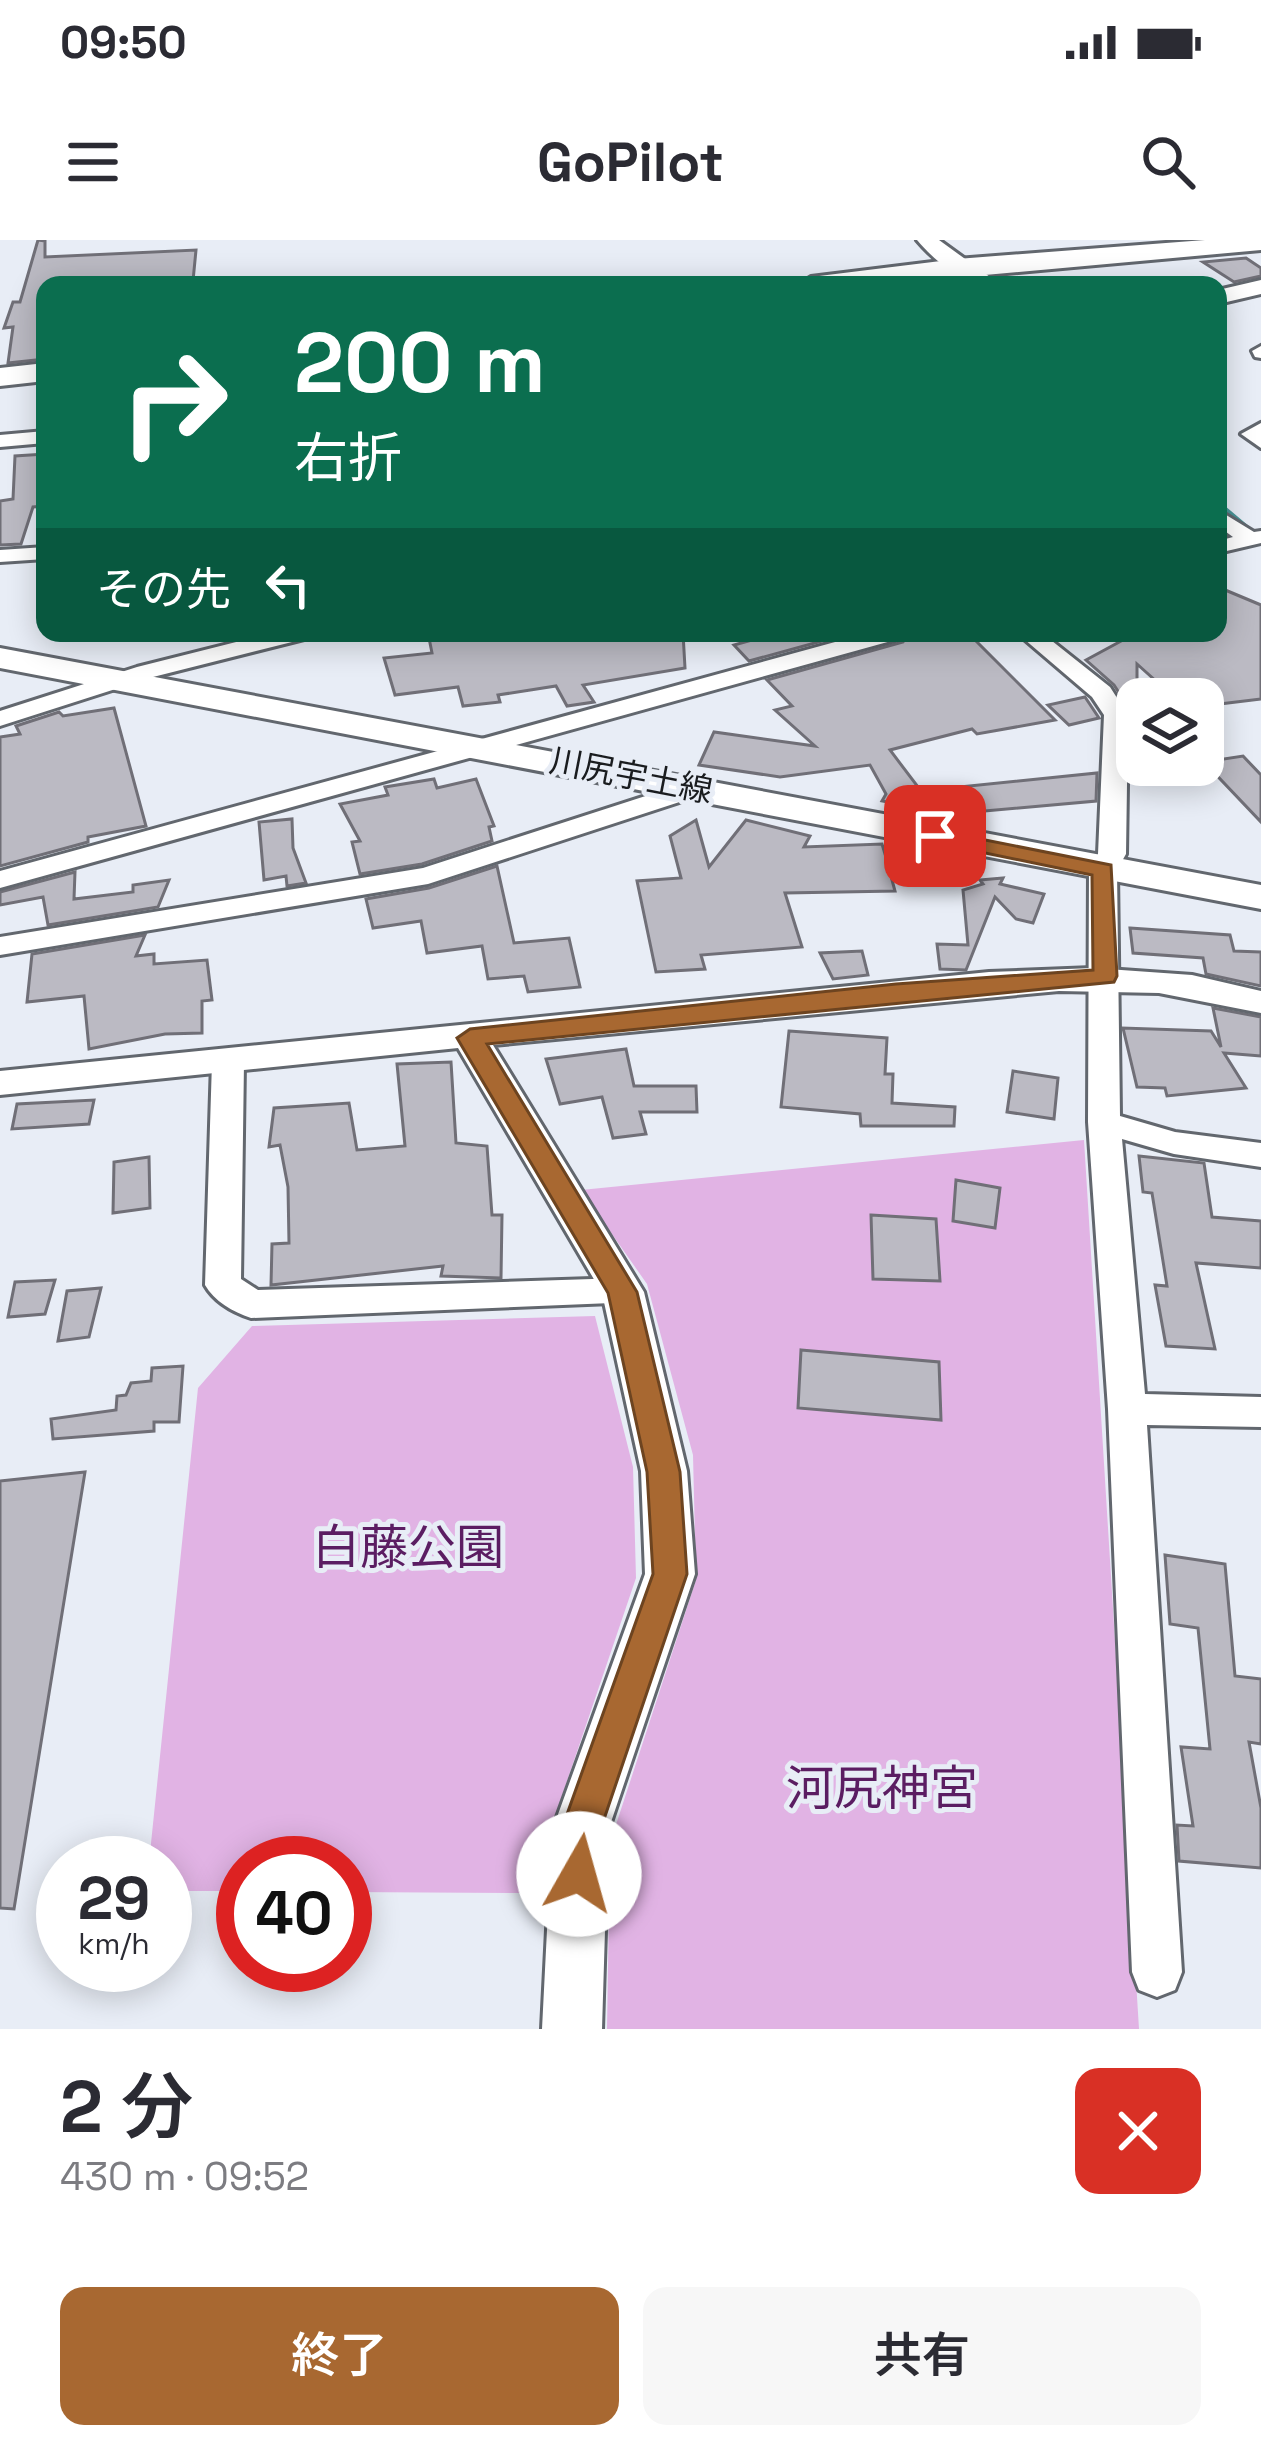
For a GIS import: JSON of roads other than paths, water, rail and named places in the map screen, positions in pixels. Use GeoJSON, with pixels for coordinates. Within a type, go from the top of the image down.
{"type":"FeatureCollection","features":[{"type":"Feature","properties":{"kind":"highway"},"geometry":{"type":"LineString","coordinates":[[939,276],[1261,247]]}},
{"type":"Feature","properties":{"kind":"highway"},"geometry":{"type":"LineString","coordinates":[[0,381],[36,377]]}},
{"type":"Feature","properties":{"kind":"main road"},"geometry":{"type":"LineString","coordinates":[[928,240],[982,273]]}},
{"type":"Feature","properties":{"kind":"main road"},"geometry":{"type":"LineString","coordinates":[[1227,295],[1261,287]]}},
{"type":"Feature","properties":{"kind":"main road","name":"川尻宇土線"},"geometry":{"type":"LineString","coordinates":[[0,658],[1261,898]]}},
{"type":"Feature","properties":{"kind":"street"},"geometry":{"type":"LineString","coordinates":[[1261,429],[1250,434],[1261,442]]}},
{"type":"Feature","properties":{"kind":"street"},"geometry":{"type":"LineString","coordinates":[[0,441],[36,438]]}},
{"type":"Feature","properties":{"kind":"street"},"geometry":{"type":"LineString","coordinates":[[1227,521],[1255,538]]}},
{"type":"Feature","properties":{"kind":"street"},"geometry":{"type":"LineString","coordinates":[[0,556],[36,554]]}},
{"type":"Feature","properties":{"kind":"street"},"geometry":{"type":"LineString","coordinates":[[0,719],[118,680],[172,654],[245,642]]}},
{"type":"Feature","properties":{"kind":"street"},"geometry":{"type":"LineString","coordinates":[[0,880],[861,642]]}},
{"type":"Feature","properties":{"kind":"street"},"geometry":{"type":"LineString","coordinates":[[1039,642],[1101,692],[1116,715],[1112,854],[1103,870],[1104,1122],[1127,1409],[1157,1972]]}},
{"type":"Feature","properties":{"kind":"street"},"geometry":{"type":"LineString","coordinates":[[0,946],[428,876],[695,788]]}},
{"type":"Feature","properties":{"kind":"street"},"geometry":{"type":"LineString","coordinates":[[0,1083],[896,992],[1105,976],[1203,984],[1261,1002]]}},
{"type":"Feature","properties":{"kind":"street"},"geometry":{"type":"LineString","coordinates":[[470,1038],[622,1292],[664,1472],[670,1574],[580,1831],[572,2029]]}},
{"type":"Feature","properties":{"kind":"street"},"geometry":{"type":"LineString","coordinates":[[228,1062],[223,1285],[251,1304],[622,1292]]}},
{"type":"Feature","properties":{"kind":"street"},"geometry":{"type":"LineString","coordinates":[[1104,1122],[1174,1143],[1261,1155]]}},
{"type":"Feature","properties":{"kind":"street"},"geometry":{"type":"LineString","coordinates":[[1127,1409],[1261,1412]]}},
{"type":"Feature","properties":{"kind":"waterway"},"geometry":{"type":"LineString","coordinates":[[1227,512],[1249,530]]}},
{"type":"Feature","properties":{"kind":"park label","name":"白藤公園"},"geometry":{"type":"Point","coordinates":[408,1547]}},
{"type":"Feature","properties":{"kind":"park label","name":"河尻神宮"},"geometry":{"type":"Point","coordinates":[882,1788]}}]}
